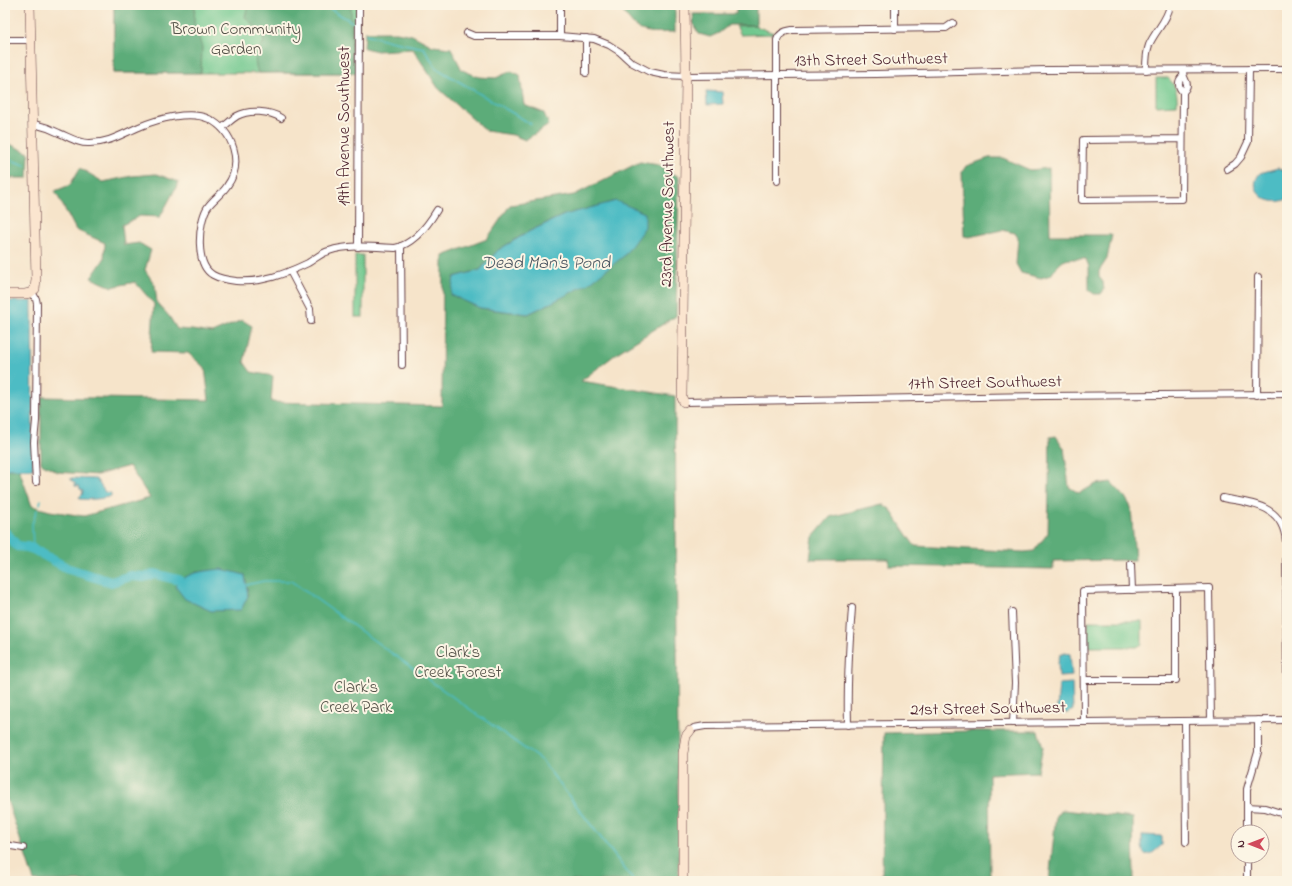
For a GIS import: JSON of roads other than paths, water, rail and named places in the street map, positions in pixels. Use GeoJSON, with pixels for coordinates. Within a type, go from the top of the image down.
{"type":"FeatureCollection","features":[{"type":"Feature","properties":{"kind":"street"},"geometry":{"type":"LineString","coordinates":[[5,294],[26,294],[32,292],[35,289],[36,279],[34,124],[30,5]]}},
{"type":"Feature","properties":{"kind":"street","name":"19th Avenue Southwest"},"geometry":{"type":"LineString","coordinates":[[358,247],[359,5]]}},
{"type":"Feature","properties":{"kind":"street"},"geometry":{"type":"LineString","coordinates":[[560,5],[560,36]]}},
{"type":"Feature","properties":{"kind":"street","name":"23rd Avenue Southwest"},"geometry":{"type":"LineString","coordinates":[[684,402],[682,398],[686,76],[685,5]]}},
{"type":"Feature","properties":{"kind":"street"},"geometry":{"type":"LineString","coordinates":[[895,5],[896,29]]}},
{"type":"Feature","properties":{"kind":"street"},"geometry":{"type":"LineString","coordinates":[[1146,70],[1146,58],[1150,43],[1167,16],[1170,5]]}},
{"type":"Feature","properties":{"kind":"street"},"geometry":{"type":"LineString","coordinates":[[777,182],[778,37],[784,32],[792,30],[946,28],[953,23]]}},
{"type":"Feature","properties":{"kind":"street","name":"13th Street Southwest"},"geometry":{"type":"LineString","coordinates":[[467,33],[474,36],[560,36],[586,38],[609,45],[631,62],[650,72],[664,75],[686,76],[1146,70],[1183,73],[1250,69],[1287,69]]}},
{"type":"Feature","properties":{"kind":"street"},"geometry":{"type":"LineString","coordinates":[[586,38],[586,73]]}},
{"type":"Feature","properties":{"kind":"street"},"geometry":{"type":"LineString","coordinates":[[5,40],[31,40]]}},
{"type":"Feature","properties":{"kind":"street"},"geometry":{"type":"LineString","coordinates":[[1227,169],[1235,164],[1241,157],[1248,142],[1250,69]]}},
{"type":"Feature","properties":{"kind":"street"},"geometry":{"type":"LineString","coordinates":[[1182,139],[1083,140],[1082,200],[1182,200],[1183,92],[1178,84],[1183,73]]}},
{"type":"Feature","properties":{"kind":"street"},"geometry":{"type":"LineString","coordinates":[[222,128],[238,116],[248,113],[271,114],[281,118]]}},
{"type":"Feature","properties":{"kind":"street"},"geometry":{"type":"LineString","coordinates":[[34,124],[88,144],[105,142],[140,127],[182,116],[200,116],[215,122],[228,136],[235,157],[232,175],[227,186],[207,207],[202,222],[200,254],[202,261],[205,268],[212,275],[219,278],[246,281],[268,279],[290,271],[328,251],[358,247],[395,248],[401,246],[425,228],[437,210]]}},
{"type":"Feature","properties":{"kind":"street"},"geometry":{"type":"LineString","coordinates":[[401,246],[402,365]]}},
{"type":"Feature","properties":{"kind":"street"},"geometry":{"type":"LineString","coordinates":[[290,271],[310,309],[311,322]]}},
{"type":"Feature","properties":{"kind":"street"},"geometry":{"type":"LineString","coordinates":[[1257,394],[1258,277]]}},
{"type":"Feature","properties":{"kind":"street"},"geometry":{"type":"LineString","coordinates":[[32,292],[37,304],[36,420],[34,442],[36,482]]}},
{"type":"Feature","properties":{"kind":"street","name":"17th Street Southwest"},"geometry":{"type":"LineString","coordinates":[[684,402],[1287,394]]}},
{"type":"Feature","properties":{"kind":"street"},"geometry":{"type":"LineString","coordinates":[[1223,498],[1257,504],[1268,509],[1282,527],[1285,537],[1287,687]]}},
{"type":"Feature","properties":{"kind":"street"},"geometry":{"type":"LineString","coordinates":[[1131,564],[1132,590]]}},
{"type":"Feature","properties":{"kind":"street"},"geometry":{"type":"LineString","coordinates":[[1084,722],[1084,591],[1209,588],[1211,720]]}},
{"type":"Feature","properties":{"kind":"street"},"geometry":{"type":"LineString","coordinates":[[1084,680],[1176,680],[1176,589]]}},
{"type":"Feature","properties":{"kind":"street"},"geometry":{"type":"LineString","coordinates":[[848,725],[848,670],[852,608]]}},
{"type":"Feature","properties":{"kind":"street"},"geometry":{"type":"LineString","coordinates":[[1012,612],[1016,683],[1013,723]]}},
{"type":"Feature","properties":{"kind":"street"},"geometry":{"type":"LineString","coordinates":[[1184,720],[1186,842]]}},
{"type":"Feature","properties":{"kind":"street"},"geometry":{"type":"LineString","coordinates":[[1247,824],[1247,794],[1249,781],[1258,752],[1258,720]]}},
{"type":"Feature","properties":{"kind":"street","name":"21st Street Southwest"},"geometry":{"type":"LineString","coordinates":[[690,731],[694,728],[705,726],[1287,720]]}},
{"type":"Feature","properties":{"kind":"street"},"geometry":{"type":"LineString","coordinates":[[683,881],[683,753],[686,736],[690,731]]}},
{"type":"Feature","properties":{"kind":"street"},"geometry":{"type":"LineString","coordinates":[[1247,808],[1265,808],[1287,815]]}},
{"type":"Feature","properties":{"kind":"street"},"geometry":{"type":"LineString","coordinates":[[5,845],[23,848]]}},
{"type":"Feature","properties":{"kind":"street"},"geometry":{"type":"LineString","coordinates":[[1247,864],[1247,881]]}},
{"type":"Feature","properties":{"kind":"water"},"geometry":{"type":"Polygon","coordinates":[[[706,91],[722,92],[723,104],[707,105],[706,91]]]}},
{"type":"Feature","properties":{"kind":"water"},"geometry":{"type":"Polygon","coordinates":[[[1278,168],[1287,171],[1287,199],[1273,201],[1261,196],[1257,192],[1255,186],[1256,180],[1260,173],[1278,168]]]}},
{"type":"Feature","properties":{"kind":"water","name":"Dead Man's Pond"},"geometry":{"type":"Polygon","coordinates":[[[616,201],[645,213],[645,227],[624,256],[588,284],[528,314],[480,308],[451,295],[454,277],[480,270],[498,250],[530,231],[564,215],[616,201]]]}},
{"type":"Feature","properties":{"kind":"water"},"geometry":{"type":"Polygon","coordinates":[[[5,301],[32,301],[33,469],[5,469],[5,301]]]}},
{"type":"Feature","properties":{"kind":"water"},"geometry":{"type":"Polygon","coordinates":[[[71,478],[96,479],[105,492],[111,493],[111,496],[96,499],[80,499],[79,497],[82,495],[83,491],[79,486],[75,486],[75,483],[71,480],[71,478]]]}},
{"type":"Feature","properties":{"kind":"water"},"geometry":{"type":"Polygon","coordinates":[[[222,569],[245,575],[248,596],[241,610],[211,611],[185,599],[175,586],[185,577],[203,571],[222,569]]]}},
{"type":"Feature","properties":{"kind":"water"},"geometry":{"type":"Polygon","coordinates":[[[1065,653],[1070,654],[1072,676],[1059,677],[1058,663],[1060,655],[1065,653]]]}},
{"type":"Feature","properties":{"kind":"water"},"geometry":{"type":"Polygon","coordinates":[[[1072,683],[1073,710],[1068,713],[1059,713],[1057,708],[1059,684],[1072,683]]]}},
{"type":"Feature","properties":{"kind":"water"},"geometry":{"type":"Polygon","coordinates":[[[1143,835],[1161,836],[1162,845],[1150,854],[1144,854],[1142,847],[1143,835]]]}},
{"type":"Feature","properties":{"kind":"waterway"},"geometry":{"type":"LineString","coordinates":[[324,5],[352,22]]}},
{"type":"Feature","properties":{"kind":"waterway"},"geometry":{"type":"LineString","coordinates":[[366,34],[424,48],[436,68],[531,124]]}},
{"type":"Feature","properties":{"kind":"waterway"},"geometry":{"type":"LineString","coordinates":[[5,158],[25,165]]}},
{"type":"Feature","properties":{"kind":"waterway"},"geometry":{"type":"LineString","coordinates":[[40,504],[41,500]]}},
{"type":"Feature","properties":{"kind":"waterway"},"geometry":{"type":"LineString","coordinates":[[33,549],[32,524],[37,510]]}},
{"type":"Feature","properties":{"kind":"waterway"},"geometry":{"type":"LineString","coordinates":[[5,539],[7,534],[17,546],[33,549],[69,569],[111,582],[131,576],[144,577],[155,574],[179,580]]}},
{"type":"Feature","properties":{"kind":"waterway"},"geometry":{"type":"LineString","coordinates":[[246,585],[264,581],[291,581],[542,761],[634,881]]}},
{"type":"Feature","properties":{"kind":"park label","name":"Brown Community Garden"},"geometry":{"type":"Point","coordinates":[236,39]}},
{"type":"Feature","properties":{"kind":"park label","name":"Clark's Creek Forest"},"geometry":{"type":"Point","coordinates":[458,662]}},
{"type":"Feature","properties":{"kind":"park label","name":"Clark's Creek Park"},"geometry":{"type":"Point","coordinates":[356,697]}}]}
